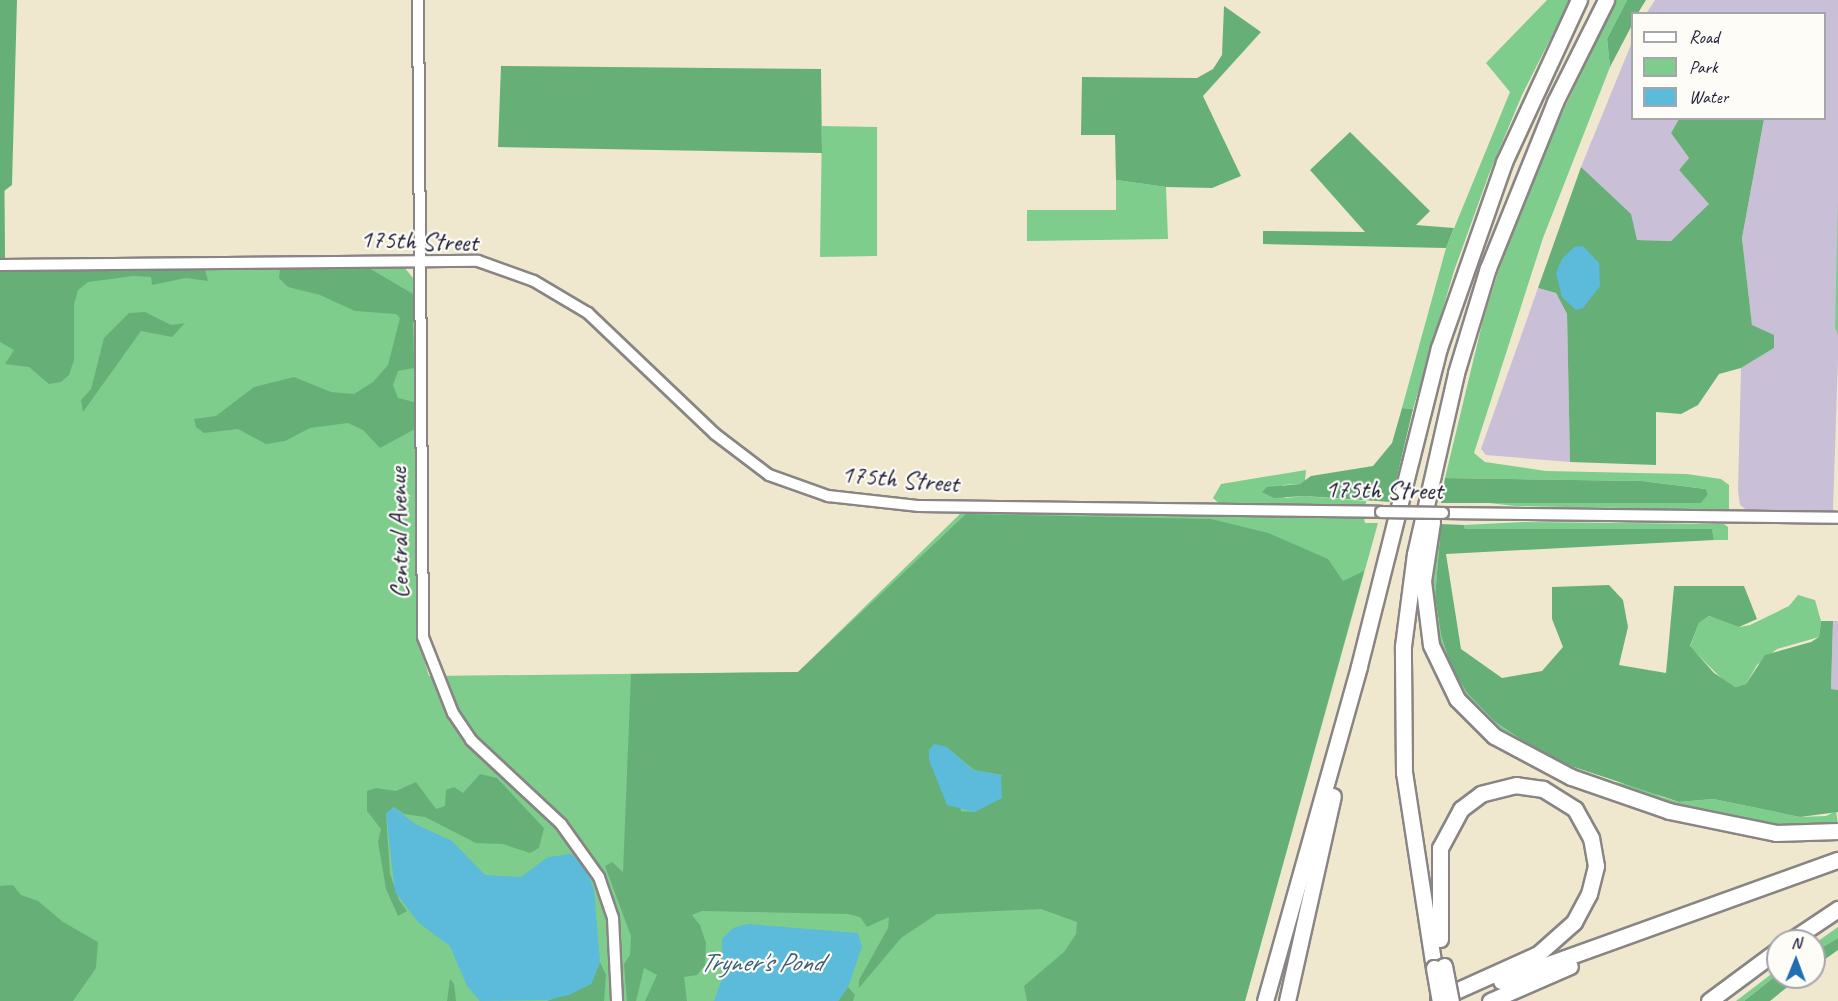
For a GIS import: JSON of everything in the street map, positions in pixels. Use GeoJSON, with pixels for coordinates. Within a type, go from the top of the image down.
{"type":"FeatureCollection","features":[{"type":"Feature","properties":{"kind":"highway"},"geometry":{"type":"LineString","coordinates":[[1265,1001],[1359,666],[1439,348],[1504,162],[1579,0]]}},
{"type":"Feature","properties":{"kind":"highway"},"geometry":{"type":"LineString","coordinates":[[1606,0],[1555,102],[1518,189],[1456,373],[1415,554],[1403,646],[1404,773],[1439,967],[1451,1001],[1838,860]]}},
{"type":"Feature","properties":{"kind":"highway"},"geometry":{"type":"LineString","coordinates":[[1456,373],[1425,558],[1423,601],[1436,659],[1465,709],[1494,736],[1522,754],[1635,801],[1748,830],[1796,834],[1838,831]]}},
{"type":"Feature","properties":{"kind":"highway"},"geometry":{"type":"LineString","coordinates":[[1287,1001],[1359,666]]}},
{"type":"Feature","properties":{"kind":"highway"},"geometry":{"type":"LineString","coordinates":[[1403,709],[1440,939]]}},
{"type":"Feature","properties":{"kind":"highway"},"geometry":{"type":"LineString","coordinates":[[1434,1001],[1538,954],[1574,922],[1589,894],[1596,866],[1592,838],[1575,809],[1543,789],[1516,785],[1492,789],[1466,805],[1454,819],[1440,848],[1439,967],[1440,1001]]}},
{"type":"Feature","properties":{"kind":"highway"},"geometry":{"type":"LineString","coordinates":[[1808,929],[1838,909]]}},
{"type":"Feature","properties":{"kind":"highway"},"geometry":{"type":"LineString","coordinates":[[1825,929],[1838,920]]}},
{"type":"Feature","properties":{"kind":"highway"},"geometry":{"type":"LineString","coordinates":[[1490,1001],[1588,959],[1613,941]]}},
{"type":"Feature","properties":{"kind":"highway"},"geometry":{"type":"LineString","coordinates":[[1709,1001],[1766,959]]}},
{"type":"Feature","properties":{"kind":"highway"},"geometry":{"type":"LineString","coordinates":[[1725,1001],[1766,970]]}},
{"type":"Feature","properties":{"kind":"street","name":"Central Avenue"},"geometry":{"type":"LineString","coordinates":[[417,0],[423,637],[453,713],[471,740],[561,824],[599,877],[613,918],[617,1001]]}},
{"type":"Feature","properties":{"kind":"street","name":"175th Street"},"geometry":{"type":"LineString","coordinates":[[0,265],[478,261],[534,281],[588,313],[715,434],[769,475],[828,496],[919,506],[1838,518]]}},
{"type":"Feature","properties":{"kind":"shaded area"},"geometry":{"type":"Polygon","coordinates":[[[1655,0],[1838,0],[1838,359],[1833,509],[1838,514],[1748,511],[1740,505],[1738,491],[1741,368],[1774,348],[1752,326],[1742,238],[1764,120],[1826,120],[1826,12],[1647,12],[1655,0]]]}},
{"type":"Feature","properties":{"kind":"shaded area"},"geometry":{"type":"Polygon","coordinates":[[[1631,44],[1631,120],[1678,120],[1671,133],[1689,158],[1679,170],[1710,204],[1671,241],[1637,240],[1581,167],[1631,44]]]}},
{"type":"Feature","properties":{"kind":"shaded area"},"geometry":{"type":"Polygon","coordinates":[[[1538,288],[1556,293],[1567,314],[1570,462],[1486,455],[1481,449],[1538,288]]]}},
{"type":"Feature","properties":{"kind":"shaded area"},"geometry":{"type":"Polygon","coordinates":[[[1833,621],[1838,621],[1838,690],[1831,689],[1833,621]]]}},
{"type":"Feature","properties":{"kind":"green space"},"geometry":{"type":"Polygon","coordinates":[[[0,0],[4,0],[5,271],[404,267],[413,278],[418,640],[429,676],[798,672],[963,511],[1364,518],[1365,523],[1378,523],[1245,1001],[0,1001],[0,0]]]}},
{"type":"Feature","properties":{"kind":"green space"},"geometry":{"type":"Polygon","coordinates":[[[0,0],[17,0],[12,185],[4,191],[5,258],[0,258],[0,0]]]}},
{"type":"Feature","properties":{"kind":"green space"},"geometry":{"type":"Polygon","coordinates":[[[1547,0],[1570,0],[1522,95],[1489,174],[1454,271],[1413,409],[1402,408],[1446,248],[1510,92],[1486,63],[1547,0]]]}},
{"type":"Feature","properties":{"kind":"green space"},"geometry":{"type":"Polygon","coordinates":[[[1616,0],[1627,0],[1607,39],[1610,67],[1543,238],[1474,453],[1485,462],[1546,471],[1687,474],[1721,479],[1729,485],[1729,510],[1515,506],[1481,502],[1708,494],[1706,489],[1642,481],[1445,478],[1483,320],[1510,234],[1542,155],[1616,0]]]}},
{"type":"Feature","properties":{"kind":"green space"},"geometry":{"type":"Polygon","coordinates":[[[1627,0],[1646,0],[1639,12],[1631,12],[1631,27],[1610,67],[1607,39],[1627,0]]]}},
{"type":"Feature","properties":{"kind":"green space"},"geometry":{"type":"Polygon","coordinates":[[[1224,6],[1261,32],[1203,96],[1241,176],[1212,188],[1166,187],[1116,180],[1115,135],[1081,135],[1082,77],[1197,78],[1213,69],[1222,55],[1224,6]]]}},
{"type":"Feature","properties":{"kind":"green space"},"geometry":{"type":"Polygon","coordinates":[[[501,66],[821,69],[822,153],[498,147],[501,66]]]}},
{"type":"Feature","properties":{"kind":"green space"},"geometry":{"type":"Polygon","coordinates":[[[1678,120],[1764,120],[1742,238],[1752,325],[1774,335],[1774,348],[1741,368],[1719,374],[1698,405],[1681,414],[1656,412],[1656,465],[1570,462],[1567,314],[1556,293],[1538,288],[1581,167],[1631,214],[1637,240],[1671,241],[1709,204],[1679,170],[1689,158],[1671,133],[1678,120]]]}},
{"type":"Feature","properties":{"kind":"green space"},"geometry":{"type":"Polygon","coordinates":[[[822,126],[877,127],[877,256],[820,257],[822,126]]]}},
{"type":"Feature","properties":{"kind":"green space"},"geometry":{"type":"Polygon","coordinates":[[[1350,132],[1430,211],[1416,225],[1454,228],[1446,248],[1263,244],[1263,231],[1365,232],[1310,170],[1350,132]]]}},
{"type":"Feature","properties":{"kind":"green space"},"geometry":{"type":"Polygon","coordinates":[[[1116,180],[1166,187],[1168,239],[1027,241],[1027,210],[1116,210],[1116,180]]]}},
{"type":"Feature","properties":{"kind":"green space"},"geometry":{"type":"Polygon","coordinates":[[[1838,200],[1838,335],[1835,328],[1838,200]]]}},
{"type":"Feature","properties":{"kind":"green space"},"geometry":{"type":"Polygon","coordinates":[[[280,268],[369,268],[413,294],[414,368],[398,371],[393,385],[398,398],[414,402],[415,429],[380,448],[363,430],[348,423],[310,428],[285,441],[266,444],[238,429],[204,433],[196,427],[194,419],[216,416],[254,387],[294,377],[331,392],[354,394],[373,382],[388,365],[400,318],[396,314],[355,311],[320,295],[288,287],[279,278],[280,268]]]}},
{"type":"Feature","properties":{"kind":"green space"},"geometry":{"type":"Polygon","coordinates":[[[205,269],[208,281],[186,278],[152,285],[151,277],[133,276],[88,282],[78,290],[74,304],[74,360],[69,375],[61,382],[49,384],[29,367],[5,364],[14,350],[0,342],[0,271],[205,269]]]}},
{"type":"Feature","properties":{"kind":"green space"},"geometry":{"type":"Polygon","coordinates":[[[145,312],[171,325],[185,323],[172,337],[141,331],[83,412],[81,400],[91,389],[104,338],[129,313],[145,312]]]}},
{"type":"Feature","properties":{"kind":"green space"},"geometry":{"type":"Polygon","coordinates":[[[1402,408],[1413,409],[1391,502],[1304,496],[1274,498],[1262,492],[1267,487],[1300,484],[1311,476],[1373,466],[1392,443],[1402,408]]]}},
{"type":"Feature","properties":{"kind":"green space"},"geometry":{"type":"Polygon","coordinates":[[[1306,470],[1305,481],[1300,484],[1282,485],[1285,498],[1304,496],[1366,501],[1366,508],[1222,506],[1213,498],[1221,484],[1306,470]]]}},
{"type":"Feature","properties":{"kind":"green space"},"geometry":{"type":"Polygon","coordinates":[[[1445,478],[1642,481],[1706,489],[1708,494],[1701,503],[1441,503],[1445,478]]]}},
{"type":"Feature","properties":{"kind":"green space"},"geometry":{"type":"Polygon","coordinates":[[[966,514],[1211,519],[1268,533],[1328,559],[1343,581],[1364,571],[1245,1001],[1027,1001],[1024,986],[1064,952],[1076,934],[1077,922],[1041,909],[937,914],[901,938],[859,988],[859,980],[888,928],[889,917],[867,927],[860,917],[848,914],[702,911],[692,915],[700,925],[706,943],[705,965],[697,975],[684,977],[687,1001],[645,1001],[657,975],[644,968],[636,1001],[627,1001],[624,964],[630,955],[631,936],[605,866],[612,862],[623,872],[631,674],[798,672],[966,514]],[[950,750],[961,811],[975,812],[1002,775],[974,770],[950,750]]]}},
{"type":"Feature","properties":{"kind":"green space"},"geometry":{"type":"Polygon","coordinates":[[[1523,522],[1724,524],[1728,527],[1728,540],[1714,540],[1712,530],[1465,529],[1464,525],[1523,522]]]}},
{"type":"Feature","properties":{"kind":"green space"},"geometry":{"type":"Polygon","coordinates":[[[1436,524],[1441,524],[1435,597],[1441,635],[1451,667],[1467,693],[1494,721],[1526,743],[1571,766],[1615,782],[1642,787],[1662,797],[1679,802],[1713,799],[1800,817],[1826,816],[1836,811],[1838,824],[1770,826],[1658,802],[1512,743],[1463,699],[1434,638],[1428,603],[1436,524]]]}},
{"type":"Feature","properties":{"kind":"green space"},"geometry":{"type":"Polygon","coordinates":[[[1441,524],[1464,525],[1465,529],[1712,529],[1714,540],[1446,554],[1461,649],[1502,678],[1542,671],[1563,647],[1552,619],[1552,587],[1609,585],[1623,600],[1628,627],[1619,665],[1666,673],[1674,586],[1744,586],[1757,619],[1739,627],[1709,616],[1699,623],[1690,646],[1714,673],[1735,687],[1746,684],[1765,655],[1811,642],[1819,637],[1821,621],[1833,621],[1831,689],[1838,690],[1838,812],[1800,817],[1713,799],[1679,802],[1571,766],[1526,743],[1494,721],[1467,693],[1451,667],[1441,635],[1435,597],[1441,524]]]}},
{"type":"Feature","properties":{"kind":"green space"},"geometry":{"type":"Polygon","coordinates":[[[1798,595],[1815,600],[1821,621],[1819,637],[1777,649],[1757,665],[1746,684],[1735,687],[1724,681],[1690,647],[1699,623],[1709,616],[1740,627],[1750,625],[1789,606],[1798,595]]]}},
{"type":"Feature","properties":{"kind":"green space"},"geometry":{"type":"Polygon","coordinates":[[[480,774],[497,778],[544,828],[539,848],[530,853],[503,844],[476,843],[425,817],[404,814],[394,807],[386,814],[390,874],[399,900],[407,911],[398,916],[386,889],[378,842],[381,829],[367,811],[367,791],[376,788],[396,791],[416,782],[436,809],[445,806],[446,790],[454,787],[463,793],[480,774]]]}},
{"type":"Feature","properties":{"kind":"green space"},"geometry":{"type":"Polygon","coordinates":[[[13,885],[21,895],[38,901],[63,922],[98,942],[96,968],[73,1001],[0,1001],[0,886],[13,885]]]}},
{"type":"Feature","properties":{"kind":"green space"},"geometry":{"type":"Polygon","coordinates":[[[1838,927],[1838,938],[1826,945],[1826,936],[1838,927]]]}},
{"type":"Feature","properties":{"kind":"green space"},"geometry":{"type":"Polygon","coordinates":[[[1838,938],[1838,950],[1826,958],[1826,945],[1838,938]]]}},
{"type":"Feature","properties":{"kind":"green space"},"geometry":{"type":"Polygon","coordinates":[[[600,962],[606,975],[604,1001],[547,1001],[591,984],[600,962]]]}},
{"type":"Feature","properties":{"kind":"green space"},"geometry":{"type":"Polygon","coordinates":[[[1766,978],[1766,984],[1744,1001],[1736,1001],[1766,978]]]}},
{"type":"Feature","properties":{"kind":"green space"},"geometry":{"type":"Polygon","coordinates":[[[450,979],[454,984],[456,1001],[447,1001],[450,979]]]}},
{"type":"Feature","properties":{"kind":"green space"},"geometry":{"type":"Polygon","coordinates":[[[1766,984],[1766,989],[1785,989],[1770,1001],[1744,1001],[1766,984]]]}},
{"type":"Feature","properties":{"kind":"green space"},"geometry":{"type":"Polygon","coordinates":[[[848,987],[855,995],[853,1001],[838,1001],[848,987]]]}},
{"type":"Feature","properties":{"kind":"water"},"geometry":{"type":"Polygon","coordinates":[[[1583,246],[1599,263],[1600,286],[1583,308],[1576,310],[1562,297],[1556,273],[1562,259],[1574,247],[1583,246]]]}},
{"type":"Feature","properties":{"kind":"water"},"geometry":{"type":"Polygon","coordinates":[[[934,744],[947,747],[973,770],[1001,775],[1002,798],[975,812],[947,805],[929,760],[929,750],[934,744]]]}},
{"type":"Feature","properties":{"kind":"water"},"geometry":{"type":"Polygon","coordinates":[[[394,807],[415,824],[452,841],[485,875],[521,877],[548,857],[571,854],[586,868],[594,890],[600,962],[591,984],[569,995],[547,1000],[480,1001],[467,986],[450,946],[419,923],[395,892],[386,813],[394,807]]]}},
{"type":"Feature","properties":{"kind":"water","name":"Tryner's Pond"},"geometry":{"type":"Polygon","coordinates":[[[748,924],[858,933],[862,947],[848,987],[838,1001],[714,1001],[722,979],[722,939],[733,928],[748,924]]]}}]}
